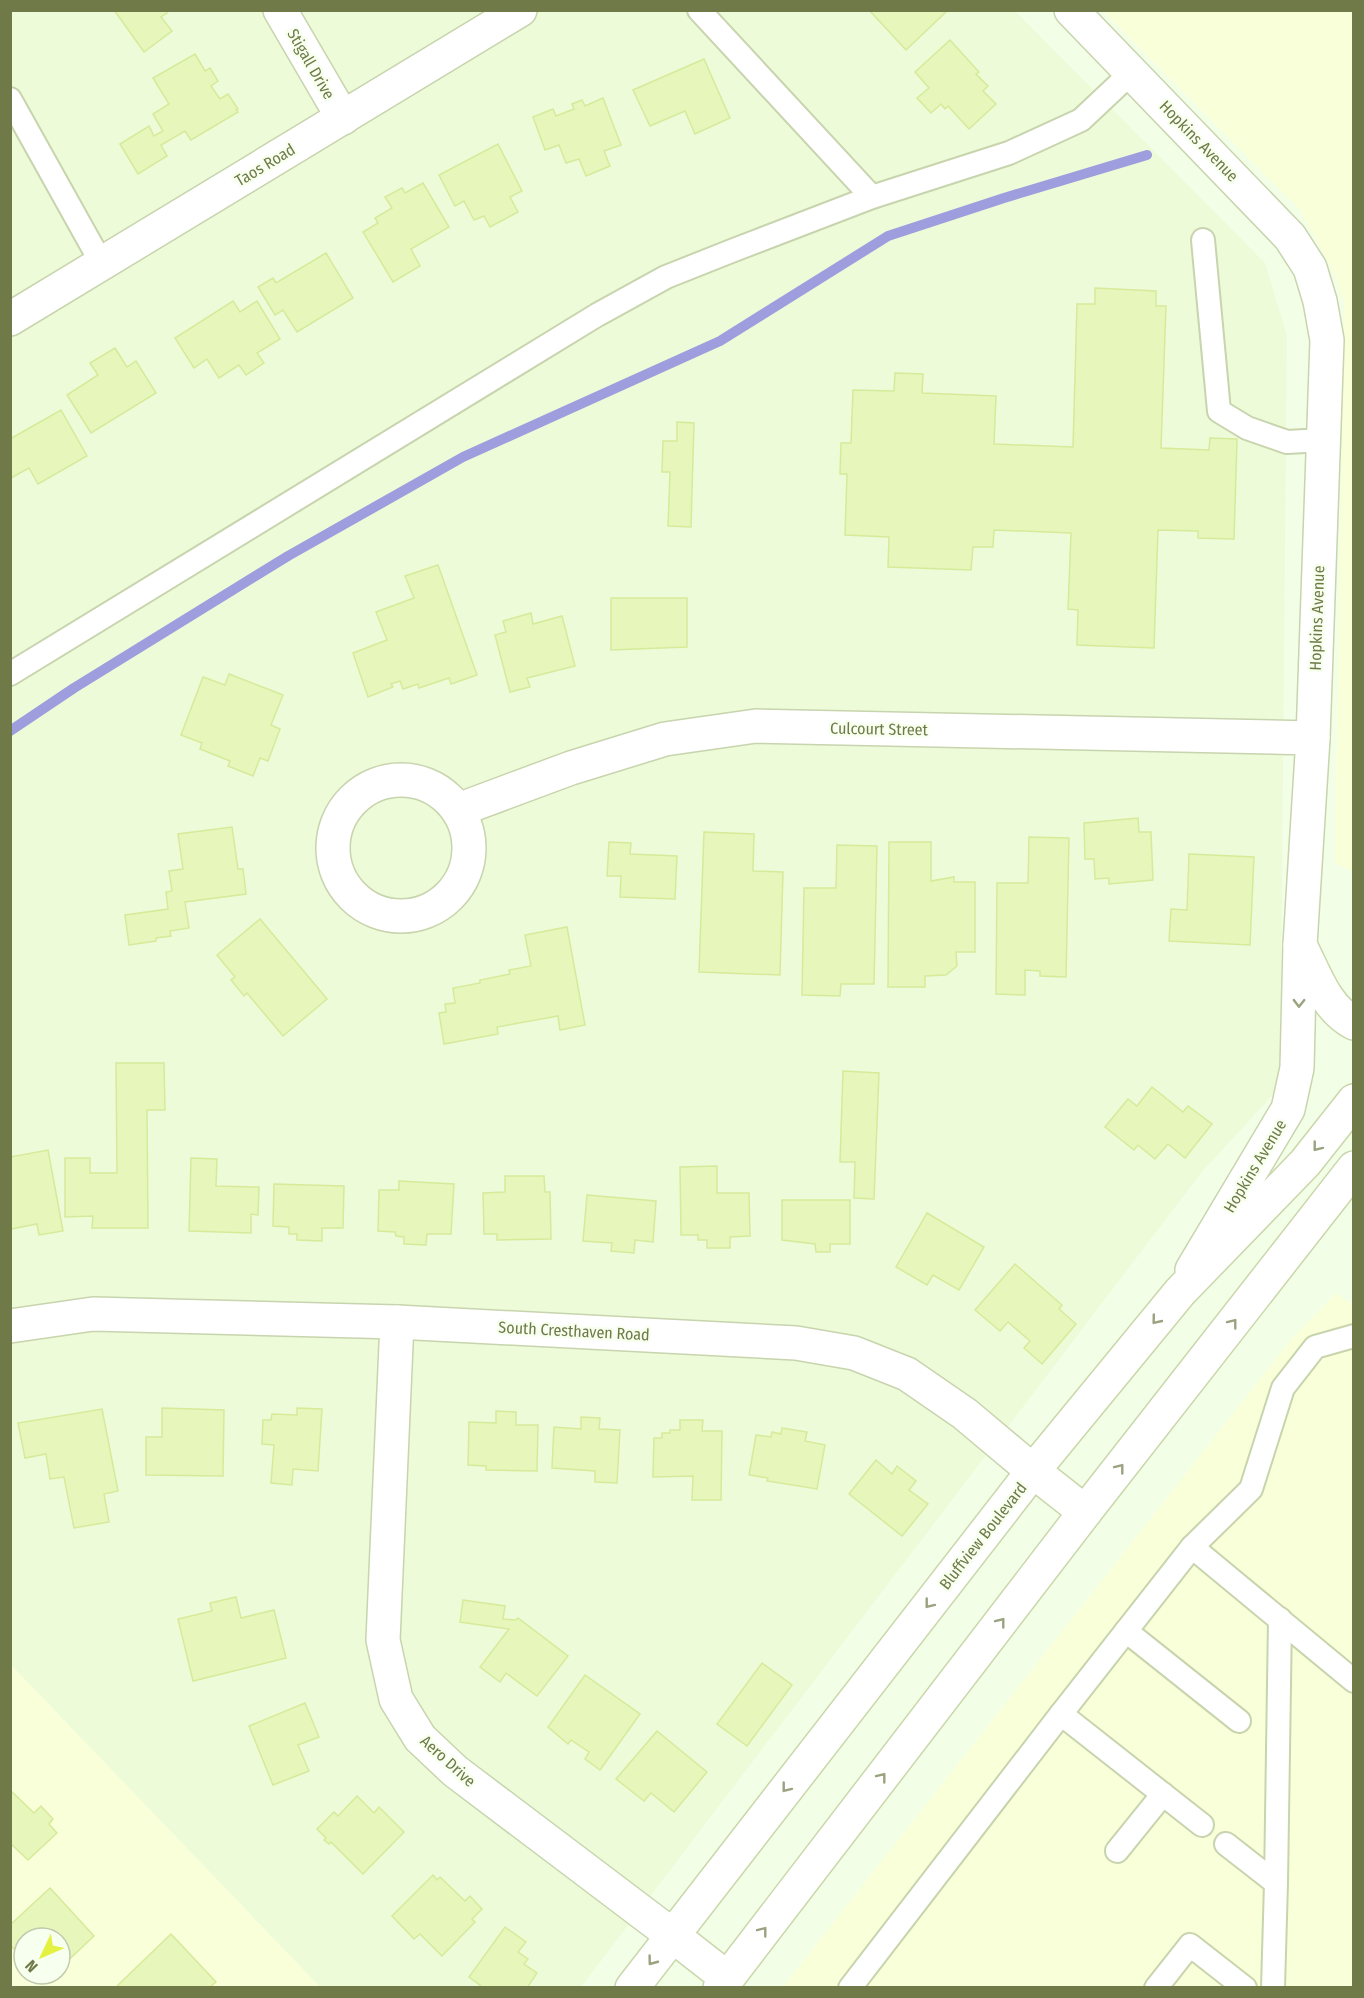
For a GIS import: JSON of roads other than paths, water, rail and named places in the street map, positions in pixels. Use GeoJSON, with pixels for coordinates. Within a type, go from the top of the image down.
{"type":"FeatureCollection","features":[{"type":"Feature","properties":{"kind":"street","name":"Stigall Drive"},"geometry":{"type":"LineString","coordinates":[[280,10],[343,118]]}},
{"type":"Feature","properties":{"kind":"street","name":"Taos Road"},"geometry":{"type":"LineString","coordinates":[[10,319],[520,10]]}},
{"type":"Feature","properties":{"kind":"street","name":"Hopkins Avenue"},"geometry":{"type":"LineString","coordinates":[[1071,10],[1290,237],[1310,268],[1320,301],[1327,340],[1313,738],[1300,945],[1297,1068],[1288,1109],[1180,1292]]}},
{"type":"Feature","properties":{"kind":"street","name":"Culcourt Street"},"geometry":{"type":"LineString","coordinates":[[458,810],[571,768],[665,739],[756,726],[1313,738]]}},
{"type":"Feature","properties":{"kind":"street"},"geometry":{"type":"LineString","coordinates":[[399,779],[416,781],[433,787],[447,797],[458,810],[466,829],[469,850],[466,870],[457,888],[442,903],[424,912],[403,916],[383,914],[363,905],[348,891],[338,873],[333,855],[334,835],[340,817],[351,801],[366,789],[382,782],[399,779]]}},
{"type":"Feature","properties":{"kind":"street"},"geometry":{"type":"LineString","coordinates":[[1300,945],[1328,999],[1344,1018],[1353,1023]]}},
{"type":"Feature","properties":{"kind":"street","name":"Bluffview Boulevard"},"geometry":{"type":"LineString","coordinates":[[632,1988],[1033,1471],[1180,1292],[1305,1163],[1353,1101]]}},
{"type":"Feature","properties":{"kind":"street"},"geometry":{"type":"LineString","coordinates":[[723,1983],[1086,1512],[1338,1201],[1353,1168]]}},
{"type":"Feature","properties":{"kind":"street","name":"South Cresthaven Road"},"geometry":{"type":"LineString","coordinates":[[10,1326],[93,1314],[397,1322],[796,1343],[854,1353],[907,1374],[965,1414],[1086,1512]]}},
{"type":"Feature","properties":{"kind":"street","name":"Aero Drive"},"geometry":{"type":"LineString","coordinates":[[397,1322],[383,1640],[396,1698],[420,1738],[455,1770],[672,1935],[723,1983]]}},
{"type":"Feature","properties":{"kind":"lane"},"geometry":{"type":"LineString","coordinates":[[699,10],[872,197]]}},
{"type":"Feature","properties":{"kind":"lane"},"geometry":{"type":"LineString","coordinates":[[10,674],[597,315],[666,277],[872,197],[1009,153],[1081,120],[1132,72]]}},
{"type":"Feature","properties":{"kind":"lane"},"geometry":{"type":"LineString","coordinates":[[10,99],[102,264]]}},
{"type":"Feature","properties":{"kind":"lane"},"geometry":{"type":"LineString","coordinates":[[1203,240],[1219,411],[1247,428],[1287,442],[1323,441]]}},
{"type":"Feature","properties":{"kind":"lane"},"geometry":{"type":"LineString","coordinates":[[850,1988],[1192,1547],[1251,1489],[1283,1388],[1315,1347],[1353,1336]]}},
{"type":"Feature","properties":{"kind":"lane"},"geometry":{"type":"LineString","coordinates":[[1192,1547],[1280,1619],[1349,1669]]}},
{"type":"Feature","properties":{"kind":"lane"},"geometry":{"type":"LineString","coordinates":[[1273,1988],[1280,1619]]}},
{"type":"Feature","properties":{"kind":"lane"},"geometry":{"type":"LineString","coordinates":[[1126,1631],[1239,1721]]}},
{"type":"Feature","properties":{"kind":"lane"},"geometry":{"type":"LineString","coordinates":[[1061,1714],[1202,1825]]}},
{"type":"Feature","properties":{"kind":"lane"},"geometry":{"type":"LineString","coordinates":[[1117,1851],[1163,1794]]}},
{"type":"Feature","properties":{"kind":"lane"},"geometry":{"type":"LineString","coordinates":[[1226,1844],[1276,1883]]}},
{"type":"Feature","properties":{"kind":"lane"},"geometry":{"type":"LineString","coordinates":[[1156,1988],[1190,1945],[1245,1988]]}},
{"type":"Feature","properties":{"kind":"waterway"},"geometry":{"type":"LineString","coordinates":[[10,731],[74,688],[288,556],[463,457],[720,341],[888,236],[1147,155]]}}]}
